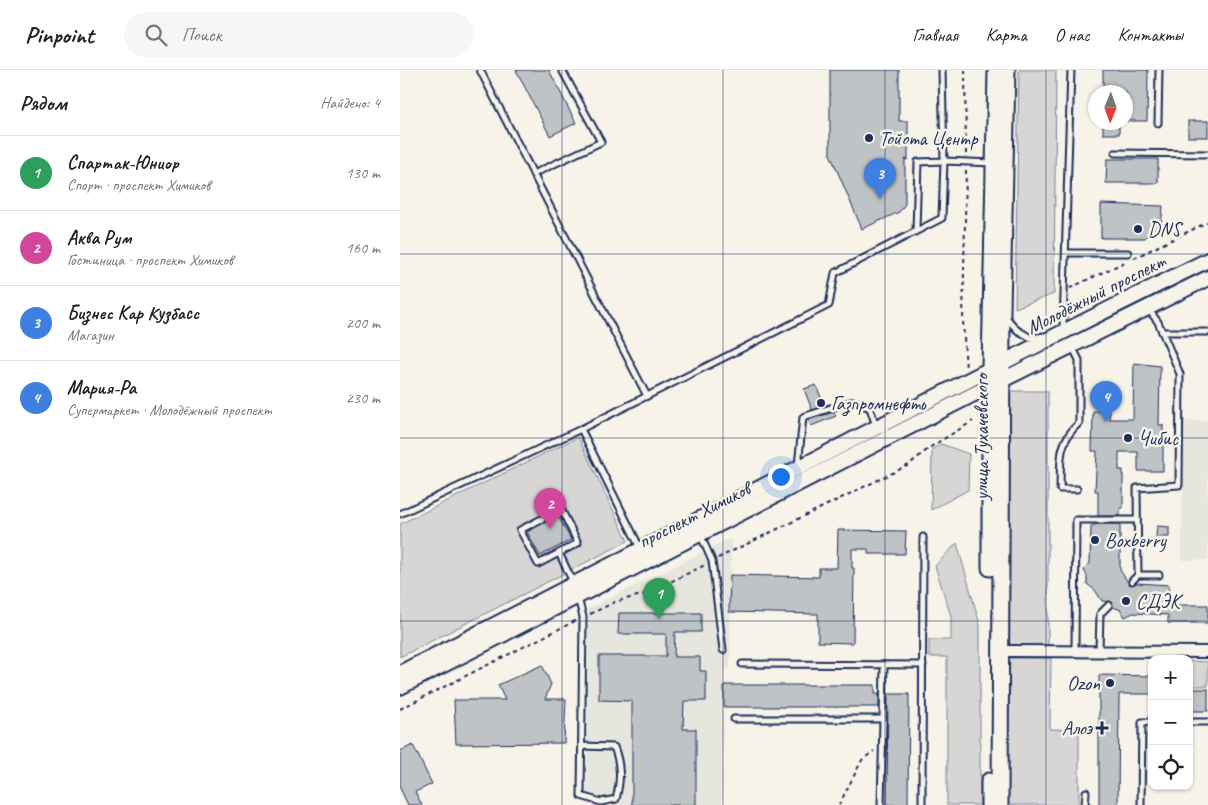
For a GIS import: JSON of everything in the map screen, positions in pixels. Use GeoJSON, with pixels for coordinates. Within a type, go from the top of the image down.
{"type":"FeatureCollection","features":[{"type":"Feature","properties":{"kind":"main road","name":"улица Тухачевского"},"geometry":{"type":"LineString","coordinates":[[996,70],[994,163],[1000,805]]}},
{"type":"Feature","properties":{"kind":"main road","name":"улица Тухачевского"},"geometry":{"type":"LineString","coordinates":[[996,366],[1002,312],[1007,70]]}},
{"type":"Feature","properties":{"kind":"main road","name":"Молодёжный проспект"},"geometry":{"type":"LineString","coordinates":[[996,366],[1070,326],[1208,260]]}},
{"type":"Feature","properties":{"kind":"main road","name":"Молодёжный проспект"},"geometry":{"type":"LineString","coordinates":[[1033,364],[1208,278]]}},
{"type":"Feature","properties":{"kind":"main road","name":"проспект Химиков"},"geometry":{"type":"LineString","coordinates":[[644,556],[701,534],[1033,364]]}},
{"type":"Feature","properties":{"kind":"main road","name":"проспект Химиков"},"geometry":{"type":"LineString","coordinates":[[400,687],[644,556],[798,470],[996,366]]}},
{"type":"Feature","properties":{"kind":"main road","name":"улица Тухачевского"},"geometry":{"type":"LineString","coordinates":[[989,805],[996,383]]}},
{"type":"Feature","properties":{"kind":"main road","name":"проспект Химиков"},"geometry":{"type":"LineString","coordinates":[[400,673],[576,591]]}},
{"type":"Feature","properties":{"kind":"street"},"geometry":{"type":"LineString","coordinates":[[999,651],[1208,652]]}},
{"type":"Feature","properties":{"kind":"lane"},"geometry":{"type":"LineString","coordinates":[[480,70],[647,396]]}},
{"type":"Feature","properties":{"kind":"lane"},"geometry":{"type":"LineString","coordinates":[[533,174],[601,142],[562,70]]}},
{"type":"Feature","properties":{"kind":"lane"},"geometry":{"type":"LineString","coordinates":[[400,514],[581,429],[829,305],[835,273],[942,218],[944,161],[942,70]]}},
{"type":"Feature","properties":{"kind":"lane"},"geometry":{"type":"LineString","coordinates":[[1002,312],[1017,330],[1031,338],[1043,337],[1070,326],[1064,291],[1071,70]]}},
{"type":"Feature","properties":{"kind":"lane"},"geometry":{"type":"LineString","coordinates":[[1158,123],[1159,70]]}},
{"type":"Feature","properties":{"kind":"lane"},"geometry":{"type":"LineString","coordinates":[[1115,153],[1208,154]]}},
{"type":"Feature","properties":{"kind":"lane"},"geometry":{"type":"LineString","coordinates":[[916,231],[918,162],[994,163]]}},
{"type":"Feature","properties":{"kind":"lane"},"geometry":{"type":"LineString","coordinates":[[1066,253],[1128,253]]}},
{"type":"Feature","properties":{"kind":"lane"},"geometry":{"type":"LineString","coordinates":[[1138,575],[1137,488],[1178,485],[1180,374],[1162,332],[1148,307]]}},
{"type":"Feature","properties":{"kind":"lane"},"geometry":{"type":"LineString","coordinates":[[1162,332],[1208,332]]}},
{"type":"Feature","properties":{"kind":"lane"},"geometry":{"type":"LineString","coordinates":[[1072,345],[1079,360],[1079,423],[1068,432],[1061,448],[1060,489],[1077,489]]}},
{"type":"Feature","properties":{"kind":"lane"},"geometry":{"type":"LineString","coordinates":[[798,470],[803,417],[853,401],[870,408],[877,429]]}},
{"type":"Feature","properties":{"kind":"lane"},"geometry":{"type":"LineString","coordinates":[[581,429],[644,556]]}},
{"type":"Feature","properties":{"kind":"lane"},"geometry":{"type":"LineString","coordinates":[[561,510],[578,543],[560,553],[538,564],[520,530],[561,510]]}},
{"type":"Feature","properties":{"kind":"lane"},"geometry":{"type":"LineString","coordinates":[[1075,651],[1076,520],[1137,520]]}},
{"type":"Feature","properties":{"kind":"lane"},"geometry":{"type":"LineString","coordinates":[[701,534],[712,561],[723,650]]}},
{"type":"Feature","properties":{"kind":"lane"},"geometry":{"type":"LineString","coordinates":[[922,805],[923,536]]}},
{"type":"Feature","properties":{"kind":"lane"},"geometry":{"type":"LineString","coordinates":[[560,553],[576,591],[583,617],[581,796],[601,802],[616,799],[620,784],[620,762],[614,747],[582,746]]}},
{"type":"Feature","properties":{"kind":"lane"},"geometry":{"type":"LineString","coordinates":[[1132,581],[1138,575],[1159,575]]}},
{"type":"Feature","properties":{"kind":"lane"},"geometry":{"type":"LineString","coordinates":[[1099,652],[1100,614],[1109,605]]}},
{"type":"Feature","properties":{"kind":"lane"},"geometry":{"type":"LineString","coordinates":[[742,664],[923,665]]}},
{"type":"Feature","properties":{"kind":"lane"},"geometry":{"type":"LineString","coordinates":[[881,805],[884,665]]}},
{"type":"Feature","properties":{"kind":"lane"},"geometry":{"type":"LineString","coordinates":[[734,719],[883,719]]}},
{"type":"Feature","properties":{"kind":"lane"},"geometry":{"type":"LineString","coordinates":[[1142,805],[1142,722],[1148,722]]}},
{"type":"Feature","properties":{"kind":"lane"},"geometry":{"type":"LineString","coordinates":[[1193,722],[1208,722]]}},
{"type":"Feature","properties":{"kind":"lane"},"geometry":{"type":"LineString","coordinates":[[1085,805],[1086,792]]}},
{"type":"Feature","properties":{"kind":"path"},"geometry":{"type":"LineString","coordinates":[[965,70],[966,162],[963,321],[967,375]]}},
{"type":"Feature","properties":{"kind":"path"},"geometry":{"type":"LineString","coordinates":[[1064,291],[1208,222]]}},
{"type":"Feature","properties":{"kind":"path"},"geometry":{"type":"LineString","coordinates":[[400,708],[583,617],[615,602],[645,594],[907,466],[932,446],[973,421]]}},
{"type":"Feature","properties":{"kind":"path"},"geometry":{"type":"LineString","coordinates":[[839,805],[862,760],[882,746]]}},
{"type":"Feature","properties":{"kind":"shaded area"},"geometry":{"type":"Polygon","coordinates":[[[1019,70],[1056,70],[1054,294],[1015,308],[1019,70]]]}},
{"type":"Feature","properties":{"kind":"shaded area"},"geometry":{"type":"Polygon","coordinates":[[[1007,391],[1048,391],[1048,645],[1007,645],[1007,391]]]}},
{"type":"Feature","properties":{"kind":"shaded area"},"geometry":{"type":"Polygon","coordinates":[[[1183,421],[1208,421],[1208,560],[1182,560],[1183,421]]]}},
{"type":"Feature","properties":{"kind":"shaded area"},"geometry":{"type":"Polygon","coordinates":[[[578,437],[628,541],[400,657],[400,524],[578,437]]]}},
{"type":"Feature","properties":{"kind":"shaded area"},"geometry":{"type":"Polygon","coordinates":[[[941,444],[969,454],[968,490],[931,510],[932,449],[941,444]]]}},
{"type":"Feature","properties":{"kind":"shaded area"},"geometry":{"type":"Polygon","coordinates":[[[731,538],[730,669],[724,670],[722,805],[587,805],[588,609],[731,538]]]}},
{"type":"Feature","properties":{"kind":"shaded area"},"geometry":{"type":"Polygon","coordinates":[[[957,543],[980,625],[980,805],[947,805],[947,657],[929,657],[929,640],[951,640],[951,616],[935,566],[957,543]]]}},
{"type":"Feature","properties":{"kind":"shaded area"},"geometry":{"type":"Polygon","coordinates":[[[1007,658],[1051,658],[1050,729],[1079,730],[1079,805],[1005,805],[1007,658]]]}},
{"type":"Feature","properties":{"kind":"shaded area"},"geometry":{"type":"Polygon","coordinates":[[[1193,661],[1208,662],[1208,686],[1193,686],[1193,661]]]}},
{"type":"Feature","properties":{"kind":"building"},"geometry":{"type":"Polygon","coordinates":[[[516,70],[549,70],[576,123],[550,136],[516,70]]]}},
{"type":"Feature","properties":{"kind":"building","name":"Тойота Центр"},"geometry":{"type":"Polygon","coordinates":[[[830,70],[899,70],[899,121],[908,121],[908,160],[905,159],[905,204],[899,212],[862,229],[830,154],[830,70]]]}},
{"type":"Feature","properties":{"kind":"building"},"geometry":{"type":"Polygon","coordinates":[[[1103,70],[1148,70],[1147,121],[1133,121],[1133,85],[1103,85],[1103,70]]]}},
{"type":"Feature","properties":{"kind":"building"},"geometry":{"type":"Polygon","coordinates":[[[1188,121],[1208,121],[1208,137],[1188,137],[1188,121]]]}},
{"type":"Feature","properties":{"kind":"building"},"geometry":{"type":"Polygon","coordinates":[[[1103,130],[1119,130],[1119,134],[1103,134],[1103,130]]]}},
{"type":"Feature","properties":{"kind":"building"},"geometry":{"type":"Polygon","coordinates":[[[1107,159],[1158,159],[1158,183],[1106,183],[1107,159]]]}},
{"type":"Feature","properties":{"kind":"building"},"geometry":{"type":"Polygon","coordinates":[[[1101,204],[1163,206],[1161,227],[1151,230],[1145,238],[1101,238],[1101,204]]]}},
{"type":"Feature","properties":{"kind":"building"},"geometry":{"type":"Polygon","coordinates":[[[1134,363],[1160,366],[1159,425],[1163,425],[1163,471],[1138,471],[1138,452],[1119,452],[1119,470],[1123,470],[1123,508],[1120,508],[1120,516],[1098,516],[1098,491],[1095,491],[1097,451],[1092,451],[1093,411],[1110,411],[1109,419],[1133,419],[1134,363]]]}},
{"type":"Feature","properties":{"kind":"building"},"geometry":{"type":"Polygon","coordinates":[[[816,385],[824,405],[831,404],[812,410],[804,389],[816,385]]]}},
{"type":"Feature","properties":{"kind":"building"},"geometry":{"type":"Polygon","coordinates":[[[834,412],[836,416],[811,426],[808,420],[834,412]]]}},
{"type":"Feature","properties":{"kind":"building"},"geometry":{"type":"Polygon","coordinates":[[[558,516],[571,540],[540,556],[527,532],[558,516]]]}},
{"type":"Feature","properties":{"kind":"building"},"geometry":{"type":"Polygon","coordinates":[[[1098,524],[1120,524],[1120,570],[1129,584],[1169,585],[1168,605],[1208,605],[1208,623],[1168,623],[1168,615],[1133,613],[1125,617],[1121,610],[1113,607],[1112,602],[1102,601],[1095,590],[1087,584],[1087,576],[1084,570],[1090,563],[1091,526],[1098,524]]]}},
{"type":"Feature","properties":{"kind":"building"},"geometry":{"type":"Polygon","coordinates":[[[1157,526],[1169,527],[1169,537],[1156,537],[1157,526]]]}},
{"type":"Feature","properties":{"kind":"building"},"geometry":{"type":"Polygon","coordinates":[[[838,530],[906,531],[905,554],[868,554],[868,549],[852,549],[852,568],[854,568],[853,643],[818,642],[818,614],[729,612],[730,575],[819,577],[819,568],[837,568],[838,530]]]}},
{"type":"Feature","properties":{"kind":"building"},"geometry":{"type":"Polygon","coordinates":[[[619,613],[701,613],[701,632],[675,632],[674,657],[700,657],[700,671],[706,671],[706,701],[684,701],[683,729],[696,729],[696,805],[632,805],[632,701],[599,700],[599,656],[666,656],[666,634],[618,634],[619,613]]]}},
{"type":"Feature","properties":{"kind":"building"},"geometry":{"type":"Polygon","coordinates":[[[542,665],[551,684],[545,699],[566,699],[564,743],[456,744],[454,700],[505,700],[498,685],[542,665]]]}},
{"type":"Feature","properties":{"kind":"building"},"geometry":{"type":"Polygon","coordinates":[[[1099,675],[1148,676],[1148,694],[1119,694],[1118,805],[1099,805],[1099,675]]]}},
{"type":"Feature","properties":{"kind":"building"},"geometry":{"type":"Polygon","coordinates":[[[724,685],[875,685],[875,694],[879,694],[879,707],[724,707],[724,685]]]}},
{"type":"Feature","properties":{"kind":"building"},"geometry":{"type":"Polygon","coordinates":[[[1193,689],[1208,689],[1208,711],[1193,711],[1193,689]]]}},
{"type":"Feature","properties":{"kind":"building"},"geometry":{"type":"Polygon","coordinates":[[[888,694],[909,694],[908,805],[887,805],[888,694]]]}},
{"type":"Feature","properties":{"kind":"building"},"geometry":{"type":"Polygon","coordinates":[[[413,745],[432,784],[415,792],[422,805],[408,805],[400,788],[400,751],[413,745]]]}},
{"type":"Feature","properties":{"kind":"place","name":"Тойота Центр"},"geometry":{"type":"Point","coordinates":[869,138]}},
{"type":"Feature","properties":{"kind":"place","name":"Бизнес Кар Кузбасс"},"geometry":{"type":"Point","coordinates":[880,199]}},
{"type":"Feature","properties":{"kind":"place","name":"DNS"},"geometry":{"type":"Point","coordinates":[1138,229]}},
{"type":"Feature","properties":{"kind":"place","name":"Газпромнефть"},"geometry":{"type":"Point","coordinates":[821,403]}},
{"type":"Feature","properties":{"kind":"place","name":"Мария-Ра"},"geometry":{"type":"Point","coordinates":[1106,422]}},
{"type":"Feature","properties":{"kind":"place","name":"Чибис"},"geometry":{"type":"Point","coordinates":[1128,438]}},
{"type":"Feature","properties":{"kind":"place","name":"Аква Рум"},"geometry":{"type":"Point","coordinates":[550,529]}},
{"type":"Feature","properties":{"kind":"place","name":"Boxberry"},"geometry":{"type":"Point","coordinates":[1095,540]}},
{"type":"Feature","properties":{"kind":"place","name":"СДЭК"},"geometry":{"type":"Point","coordinates":[1126,601]}},
{"type":"Feature","properties":{"kind":"place","name":"Спартак-Юниор"},"geometry":{"type":"Point","coordinates":[659,619]}},
{"type":"Feature","properties":{"kind":"place","name":"Ozon"},"geometry":{"type":"Point","coordinates":[1110,683]}},
{"type":"Feature","properties":{"kind":"place","name":"Алоэ"},"geometry":{"type":"Point","coordinates":[1102,728]}}]}
